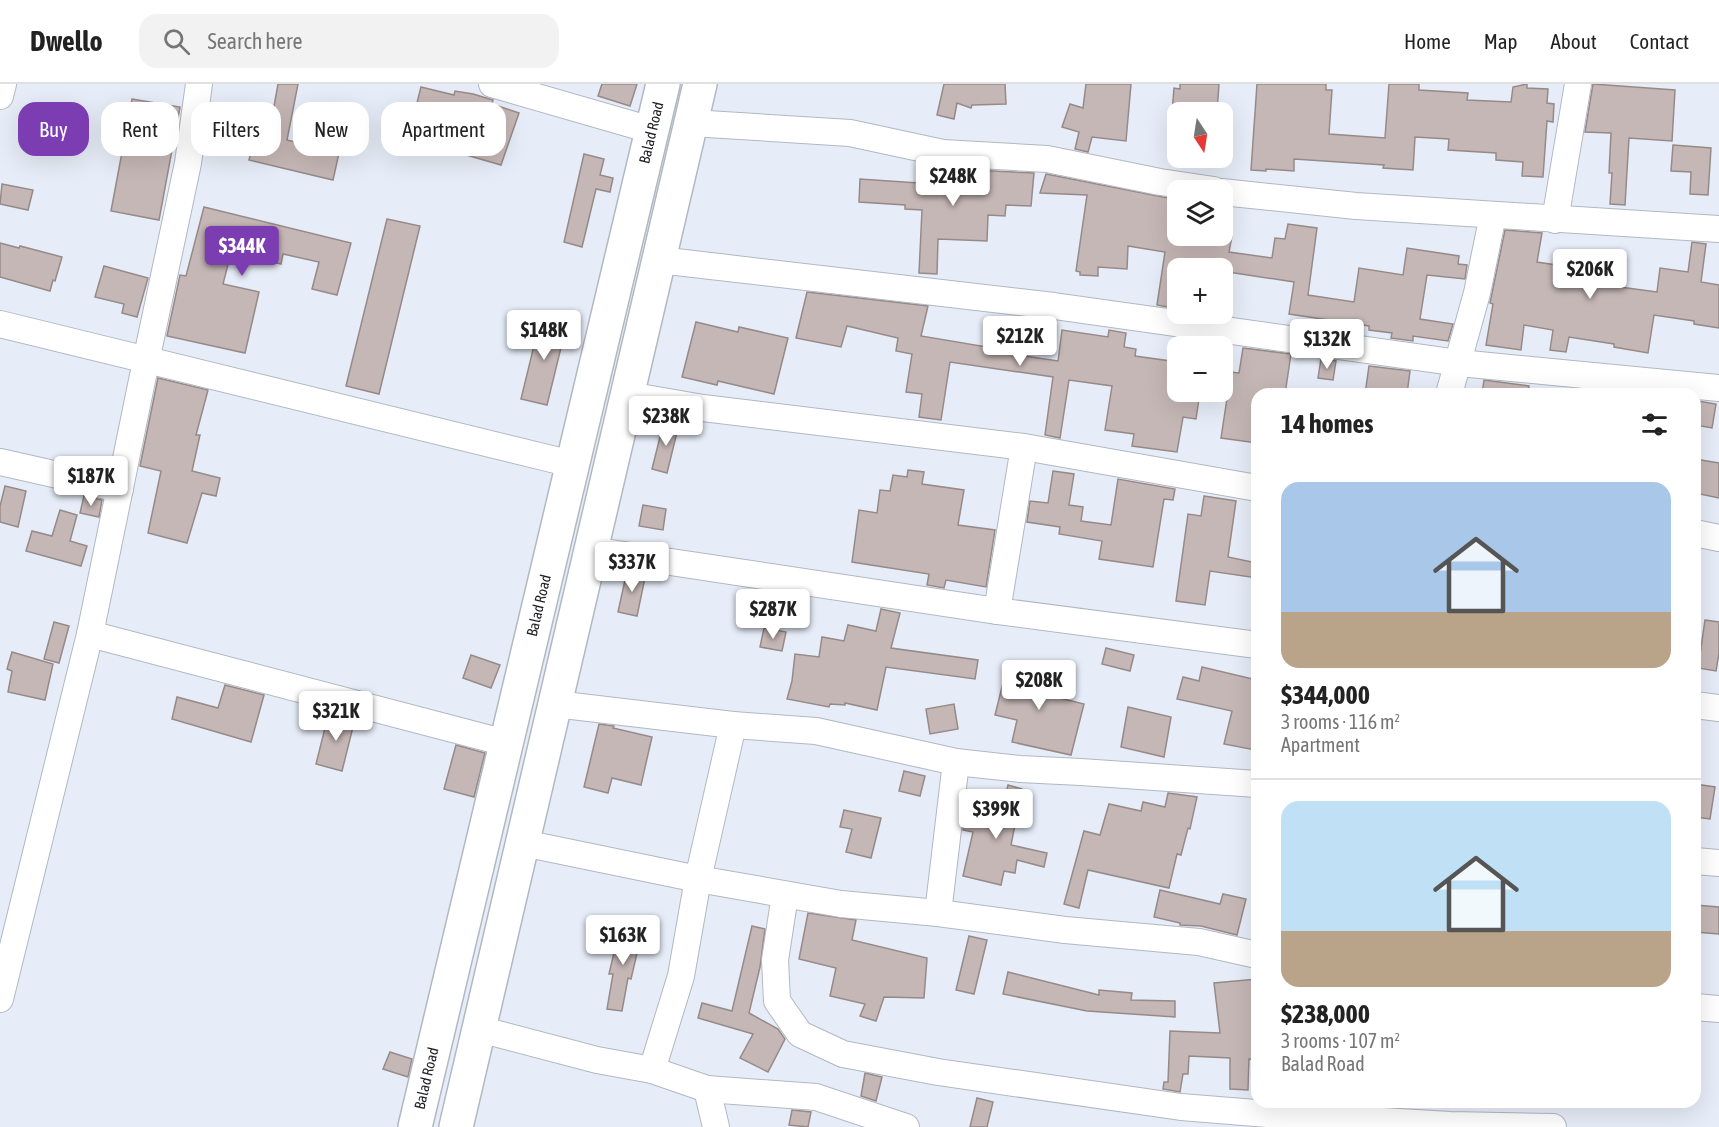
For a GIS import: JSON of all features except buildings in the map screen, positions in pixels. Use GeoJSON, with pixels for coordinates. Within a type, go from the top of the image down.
{"type":"FeatureCollection","features":[{"type":"Feature","properties":{"kind":"highway","name":"Balad Road"},"geometry":{"type":"LineString","coordinates":[[415,1127],[663,84]]}},
{"type":"Feature","properties":{"kind":"highway"},"geometry":{"type":"LineString","coordinates":[[456,1127],[700,84]]}},
{"type":"Feature","properties":{"kind":"street"},"geometry":{"type":"LineString","coordinates":[[0,96],[3,84]]}},
{"type":"Feature","properties":{"kind":"street"},"geometry":{"type":"LineString","coordinates":[[0,999],[90,634],[189,163],[199,84]]}},
{"type":"Feature","properties":{"kind":"street"},"geometry":{"type":"LineString","coordinates":[[492,84],[651,130]]}},
{"type":"Feature","properties":{"kind":"street"},"geometry":{"type":"LineString","coordinates":[[1555,220],[1578,84]]}},
{"type":"Feature","properties":{"kind":"street"},"geometry":{"type":"LineString","coordinates":[[691,123],[850,133],[943,153],[1047,159],[1167,184]]}},
{"type":"Feature","properties":{"kind":"street"},"geometry":{"type":"LineString","coordinates":[[1233,193],[1356,206],[1719,229]]}},
{"type":"Feature","properties":{"kind":"street"},"geometry":{"type":"LineString","coordinates":[[1451,388],[1477,293],[1493,215]]}},
{"type":"Feature","properties":{"kind":"street"},"geometry":{"type":"LineString","coordinates":[[659,260],[1054,306],[1459,363],[1719,388]]}},
{"type":"Feature","properties":{"kind":"street"},"geometry":{"type":"LineString","coordinates":[[0,324],[572,464]]}},
{"type":"Feature","properties":{"kind":"street"},"geometry":{"type":"LineString","coordinates":[[628,395],[703,408],[1079,455],[1251,487]]}},
{"type":"Feature","properties":{"kind":"street"},"geometry":{"type":"LineString","coordinates":[[997,611],[1024,447]]}},
{"type":"Feature","properties":{"kind":"street"},"geometry":{"type":"LineString","coordinates":[[0,462],[120,489]]}},
{"type":"Feature","properties":{"kind":"street"},"geometry":{"type":"LineString","coordinates":[[1701,534],[1719,538]]}},
{"type":"Feature","properties":{"kind":"street"},"geometry":{"type":"LineString","coordinates":[[591,550],[997,611],[1251,644]]}},
{"type":"Feature","properties":{"kind":"street"},"geometry":{"type":"LineString","coordinates":[[90,634],[506,743]]}},
{"type":"Feature","properties":{"kind":"street"},"geometry":{"type":"LineString","coordinates":[[555,704],[733,725],[816,731],[956,762],[1020,769],[1081,771],[1251,784]]}},
{"type":"Feature","properties":{"kind":"street"},"geometry":{"type":"LineString","coordinates":[[1701,706],[1719,708]]}},
{"type":"Feature","properties":{"kind":"street"},"geometry":{"type":"LineString","coordinates":[[652,1070],[681,976],[698,879],[733,725]]}},
{"type":"Feature","properties":{"kind":"street"},"geometry":{"type":"LineString","coordinates":[[938,913],[956,762]]}},
{"type":"Feature","properties":{"kind":"street"},"geometry":{"type":"LineString","coordinates":[[523,843],[698,879],[841,904],[938,913],[1065,930],[1199,942],[1251,954]]}},
{"type":"Feature","properties":{"kind":"street"},"geometry":{"type":"LineString","coordinates":[[1701,862],[1719,863]]}},
{"type":"Feature","properties":{"kind":"street"},"geometry":{"type":"LineString","coordinates":[[785,894],[775,960],[777,1001],[800,1034],[843,1054],[938,1072],[1181,1107],[1439,1125],[1553,1127]]}},
{"type":"Feature","properties":{"kind":"street"},"geometry":{"type":"LineString","coordinates":[[1701,1007],[1719,1008]]}},
{"type":"Feature","properties":{"kind":"street"},"geometry":{"type":"LineString","coordinates":[[479,1029],[597,1060],[652,1070],[707,1089],[816,1097],[906,1127]]}},
{"type":"Feature","properties":{"kind":"street"},"geometry":{"type":"LineString","coordinates":[[707,1089],[716,1127]]}}]}
